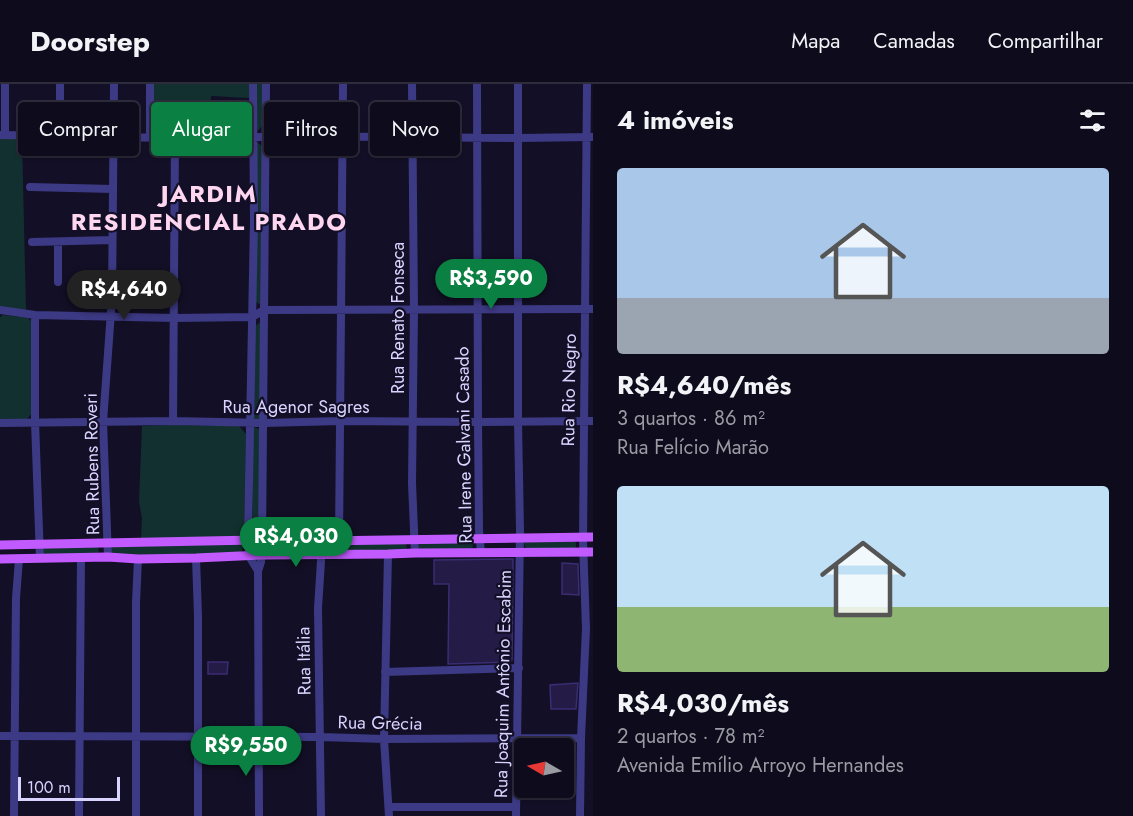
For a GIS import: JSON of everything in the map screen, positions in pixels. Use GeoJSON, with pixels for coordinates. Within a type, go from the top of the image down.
{"type":"FeatureCollection","features":[{"type":"Feature","properties":{"kind":"main road"},"geometry":{"type":"LineString","coordinates":[[588,537],[2,545],[2,559],[589,552]]}},
{"type":"Feature","properties":{"kind":"street"},"geometry":{"type":"LineString","coordinates":[[3,135],[5,84]]}},
{"type":"Feature","properties":{"kind":"street"},"geometry":{"type":"LineString","coordinates":[[60,84],[60,102]]}},
{"type":"Feature","properties":{"kind":"street","name":"Rua Rubens Roveri"},"geometry":{"type":"LineString","coordinates":[[114,84],[114,102]]}},
{"type":"Feature","properties":{"kind":"street"},"geometry":{"type":"LineString","coordinates":[[139,137],[150,137],[150,84]]}},
{"type":"Feature","properties":{"kind":"street"},"geometry":{"type":"LineString","coordinates":[[253,84],[254,220],[248,541],[249,556],[258,571]]}},
{"type":"Feature","properties":{"kind":"street"},"geometry":{"type":"LineString","coordinates":[[266,84],[266,102]]}},
{"type":"Feature","properties":{"kind":"street"},"geometry":{"type":"LineString","coordinates":[[343,102],[344,84]]}},
{"type":"Feature","properties":{"kind":"street","name":"Rua Renato Fonseca"},"geometry":{"type":"LineString","coordinates":[[412,84],[412,102]]}},
{"type":"Feature","properties":{"kind":"street","name":"Rua Irene Galvani Casado"},"geometry":{"type":"LineString","coordinates":[[477,84],[478,422],[481,553]]}},
{"type":"Feature","properties":{"kind":"street","name":"Rua Joaquim Antônio Escabim"},"geometry":{"type":"LineString","coordinates":[[517,738],[520,552],[518,84]]}},
{"type":"Feature","properties":{"kind":"street","name":"Rua Rio Negro"},"geometry":{"type":"LineString","coordinates":[[580,816],[581,738],[590,629],[584,421],[589,309],[590,137],[587,84]]}},
{"type":"Feature","properties":{"kind":"street"},"geometry":{"type":"LineString","coordinates":[[253,138],[264,136]]}},
{"type":"Feature","properties":{"kind":"street"},"geometry":{"type":"LineString","coordinates":[[460,138],[590,137]]}},
{"type":"Feature","properties":{"kind":"street","name":"Rua Rubens Roveri"},"geometry":{"type":"LineString","coordinates":[[108,557],[103,422],[112,298],[113,156]]}},
{"type":"Feature","properties":{"kind":"street"},"geometry":{"type":"LineString","coordinates":[[173,421],[175,156]]}},
{"type":"Feature","properties":{"kind":"street"},"geometry":{"type":"LineString","coordinates":[[259,816],[258,571],[262,555],[266,156]]}},
{"type":"Feature","properties":{"kind":"street"},"geometry":{"type":"LineString","coordinates":[[339,541],[342,156]]}},
{"type":"Feature","properties":{"kind":"street","name":"Rua Renato Fonseca"},"geometry":{"type":"LineString","coordinates":[[413,156],[412,483],[415,553]]}},
{"type":"Feature","properties":{"kind":"street"},"geometry":{"type":"LineString","coordinates":[[30,187],[113,189]]}},
{"type":"Feature","properties":{"kind":"street"},"geometry":{"type":"LineString","coordinates":[[32,242],[112,240]]}},
{"type":"Feature","properties":{"kind":"street"},"geometry":{"type":"LineString","coordinates":[[58,242],[58,282]]}},
{"type":"Feature","properties":{"kind":"street"},"geometry":{"type":"LineString","coordinates":[[0,310],[35,315],[175,318],[252,317],[264,310],[589,309]]}},
{"type":"Feature","properties":{"kind":"street"},"geometry":{"type":"LineString","coordinates":[[35,315],[34,423],[40,558]]}},
{"type":"Feature","properties":{"kind":"street","name":"Rua Agenor Sagres"},"geometry":{"type":"LineString","coordinates":[[0,423],[593,421]]}},
{"type":"Feature","properties":{"kind":"street","name":"Rua Itália"},"geometry":{"type":"LineString","coordinates":[[320,541],[318,608],[321,816]]}},
{"type":"Feature","properties":{"kind":"street"},"geometry":{"type":"LineString","coordinates":[[388,554],[384,739],[388,816]]}},
{"type":"Feature","properties":{"kind":"street"},"geometry":{"type":"LineString","coordinates":[[79,816],[81,557]]}},
{"type":"Feature","properties":{"kind":"street"},"geometry":{"type":"LineString","coordinates":[[196,558],[198,816]]}},
{"type":"Feature","properties":{"kind":"street"},"geometry":{"type":"LineString","coordinates":[[14,816],[16,598],[19,559]]}},
{"type":"Feature","properties":{"kind":"street"},"geometry":{"type":"LineString","coordinates":[[136,816],[138,559]]}},
{"type":"Feature","properties":{"kind":"street"},"geometry":{"type":"LineString","coordinates":[[385,672],[519,668]]}},
{"type":"Feature","properties":{"kind":"street","name":"Rua Grécia"},"geometry":{"type":"LineString","coordinates":[[0,736],[514,738]]}},
{"type":"Feature","properties":{"kind":"street","name":"Rua Grécia"},"geometry":{"type":"LineString","coordinates":[[574,738],[581,738]]}},
{"type":"Feature","properties":{"kind":"street"},"geometry":{"type":"LineString","coordinates":[[389,807],[516,812]]}},
{"type":"Feature","properties":{"kind":"green space"},"geometry":{"type":"Polygon","coordinates":[[[154,84],[250,84],[249,98],[211,96],[211,102],[154,102],[154,84]]]}},
{"type":"Feature","properties":{"kind":"green space"},"geometry":{"type":"Polygon","coordinates":[[[256,84],[263,84],[262,126],[259,130],[257,130],[256,84]]]}},
{"type":"Feature","properties":{"kind":"green space"},"geometry":{"type":"Polygon","coordinates":[[[0,139],[18,139],[18,156],[22,156],[26,310],[0,307],[0,139]]]}},
{"type":"Feature","properties":{"kind":"green space"},"geometry":{"type":"Polygon","coordinates":[[[256,144],[262,146],[260,304],[256,302],[256,144]]]}},
{"type":"Feature","properties":{"kind":"green space"},"geometry":{"type":"Polygon","coordinates":[[[3,315],[28,318],[32,322],[32,413],[27,419],[0,420],[0,317],[3,315]]]}},
{"type":"Feature","properties":{"kind":"green space"},"geometry":{"type":"Polygon","coordinates":[[[259,323],[260,419],[254,419],[255,326],[259,323]]]}},
{"type":"Feature","properties":{"kind":"green space"},"geometry":{"type":"Polygon","coordinates":[[[142,426],[239,426],[246,434],[244,530],[237,537],[141,538],[142,518],[139,502],[142,426]]]}},
{"type":"Feature","properties":{"kind":"green space"},"geometry":{"type":"Polygon","coordinates":[[[254,427],[259,429],[259,534],[256,536],[253,533],[254,427]]]}},
{"type":"Feature","properties":{"kind":"green space"},"geometry":{"type":"Polygon","coordinates":[[[574,540],[576,547],[573,549],[527,548],[524,543],[527,541],[574,540]]]}},
{"type":"Feature","properties":{"kind":"green space"},"geometry":{"type":"Polygon","coordinates":[[[422,542],[472,542],[473,547],[469,549],[419,549],[422,542]]]}},
{"type":"Feature","properties":{"kind":"green space"},"geometry":{"type":"Polygon","coordinates":[[[240,544],[243,547],[241,553],[138,556],[112,554],[111,549],[112,547],[240,544]]]}},
{"type":"Feature","properties":{"kind":"green space"},"geometry":{"type":"Polygon","coordinates":[[[270,544],[312,545],[314,548],[312,552],[266,551],[270,544]]]}},
{"type":"Feature","properties":{"kind":"green space"},"geometry":{"type":"Polygon","coordinates":[[[328,544],[406,544],[407,548],[403,551],[326,550],[328,544]]]}},
{"type":"Feature","properties":{"kind":"green space"},"geometry":{"type":"Polygon","coordinates":[[[98,547],[97,554],[45,555],[43,553],[44,548],[98,547]]]}},
{"type":"Feature","properties":{"kind":"building"},"geometry":{"type":"Polygon","coordinates":[[[513,559],[512,660],[510,662],[448,664],[449,584],[434,584],[434,560],[513,559]]]}},
{"type":"Feature","properties":{"kind":"building"},"geometry":{"type":"Polygon","coordinates":[[[562,563],[578,564],[579,595],[562,594],[562,563]]]}},
{"type":"Feature","properties":{"kind":"building"},"geometry":{"type":"Polygon","coordinates":[[[208,662],[228,662],[227,674],[208,674],[208,662]]]}},
{"type":"Feature","properties":{"kind":"building"},"geometry":{"type":"Polygon","coordinates":[[[578,683],[576,709],[551,709],[550,685],[578,683]]]}},
{"type":"Feature","properties":{"kind":"district","name":"JARDIM RESIDENCIAL PRADO"},"geometry":{"type":"Point","coordinates":[209,208]}}]}
